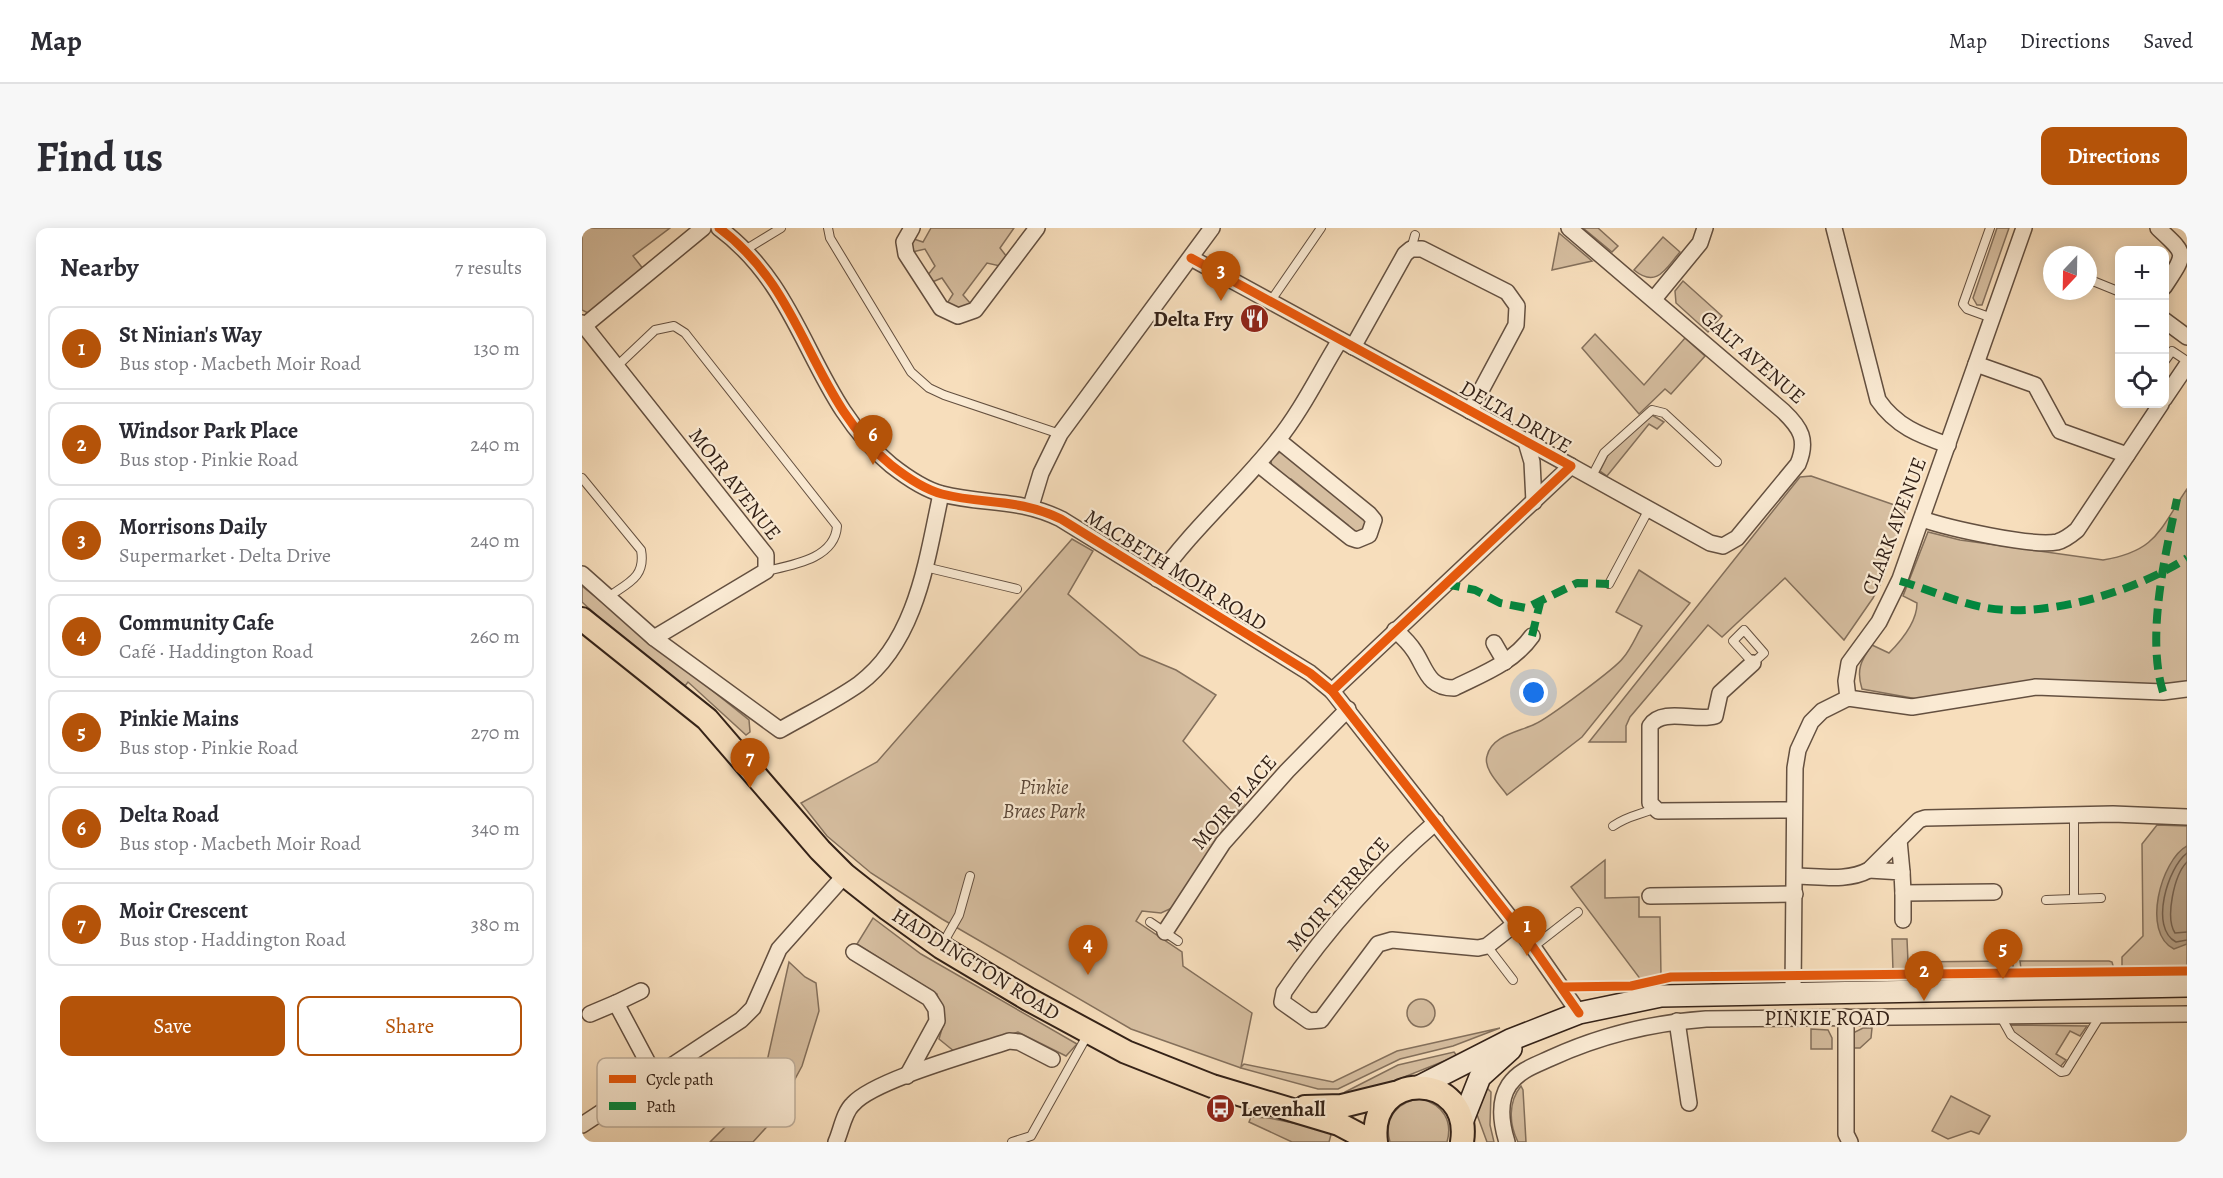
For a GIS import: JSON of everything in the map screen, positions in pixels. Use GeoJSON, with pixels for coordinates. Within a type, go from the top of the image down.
{"type":"FeatureCollection","features":[{"type":"Feature","properties":{"kind":"main road","name":"HADDINGTON ROAD"},"geometry":{"type":"LineString","coordinates":[[582,619],[707,719],[820,850],[888,909],[941,947],[1126,1052],[1212,1086],[1289,1107],[1339,1124],[1375,1142]]}},
{"type":"Feature","properties":{"kind":"main road","name":"PINKIE ROAD"},"geometry":{"type":"LineString","coordinates":[[1419,1087],[1510,1040],[1542,1029],[1579,1012],[1661,996],[2187,986]]}},
{"type":"Feature","properties":{"kind":"main road","name":"PINKIE ROAD"},"geometry":{"type":"LineString","coordinates":[[1465,1134],[1480,1077],[1514,1046],[1542,1029]]}},
{"type":"Feature","properties":{"kind":"main road","name":"HADDINGTON ROAD"},"geometry":{"type":"LineString","coordinates":[[1289,1107],[1342,1106],[1419,1087]]}},
{"type":"Feature","properties":{"kind":"main road"},"geometry":{"type":"LineString","coordinates":[[1419,1087],[1433,1089],[1446,1096],[1456,1107],[1465,1134]]}},
{"type":"Feature","properties":{"kind":"main road"},"geometry":{"type":"LineString","coordinates":[[1375,1142],[1374,1129],[1377,1115],[1384,1103],[1395,1094]]}},
{"type":"Feature","properties":{"kind":"street"},"geometry":{"type":"LineString","coordinates":[[583,324],[703,228]]}},
{"type":"Feature","properties":{"kind":"street","name":"MACBETH MOIR ROAD"},"geometry":{"type":"LineString","coordinates":[[719,228],[746,250],[781,293],[829,392],[849,420],[892,466],[941,494],[1031,506],[1061,519],[1310,673],[1332,691],[1533,947],[1579,1012]]}},
{"type":"Feature","properties":{"kind":"street"},"geometry":{"type":"LineString","coordinates":[[912,228],[904,242],[906,254],[941,308],[958,316],[975,310],[1037,228]]}},
{"type":"Feature","properties":{"kind":"street"},"geometry":{"type":"LineString","coordinates":[[1031,506],[1041,473],[1060,434],[1212,228]]}},
{"type":"Feature","properties":{"kind":"street","name":"GALT AVENUE"},"geometry":{"type":"LineString","coordinates":[[1569,228],[1799,426],[1803,437],[1803,450],[1798,464],[1730,543],[1716,545],[1571,466]]}},
{"type":"Feature","properties":{"kind":"street"},"geometry":{"type":"LineString","coordinates":[[1654,299],[1700,243],[1705,228]]}},
{"type":"Feature","properties":{"kind":"street"},"geometry":{"type":"LineString","coordinates":[[1834,228],[1878,400],[1907,429],[1948,445]]}},
{"type":"Feature","properties":{"kind":"street","name":"CLARK AVENUE"},"geometry":{"type":"LineString","coordinates":[[1848,698],[1846,681],[1849,663],[1879,622],[1895,591],[2024,228]]}},
{"type":"Feature","properties":{"kind":"street"},"geometry":{"type":"LineString","coordinates":[[2158,228],[2182,246],[2186,253],[2185,260],[2169,281]]}},
{"type":"Feature","properties":{"kind":"street","name":"DELTA DRIVE"},"geometry":{"type":"LineString","coordinates":[[1353,348],[1413,242],[1422,249],[1507,292],[1517,306],[1516,325],[1470,411]]}},
{"type":"Feature","properties":{"kind":"street","name":"DELTA DRIVE"},"geometry":{"type":"LineString","coordinates":[[1191,258],[1571,466],[1332,691]]}},
{"type":"Feature","properties":{"kind":"street","name":"MOIR AVENUE"},"geometry":{"type":"LineString","coordinates":[[583,324],[766,555],[766,571],[654,638]]}},
{"type":"Feature","properties":{"kind":"street"},"geometry":{"type":"LineString","coordinates":[[2169,324],[2187,337]]}},
{"type":"Feature","properties":{"kind":"street"},"geometry":{"type":"LineString","coordinates":[[1157,579],[1188,539],[1278,440],[1297,414],[1340,340]]}},
{"type":"Feature","properties":{"kind":"street"},"geometry":{"type":"LineString","coordinates":[[2169,389],[2187,363]]}},
{"type":"Feature","properties":{"kind":"street"},"geometry":{"type":"LineString","coordinates":[[1976,364],[2036,385],[2060,430],[2127,455]]}},
{"type":"Feature","properties":{"kind":"street"},"geometry":{"type":"LineString","coordinates":[[1922,519],[1969,532],[2056,542],[2077,530],[2156,408]]}},
{"type":"Feature","properties":{"kind":"street"},"geometry":{"type":"LineString","coordinates":[[1258,464],[1351,538],[1357,540],[1369,535],[1374,520],[1369,514],[1278,440]]}},
{"type":"Feature","properties":{"kind":"street","name":"DELTA DRIVE"},"geometry":{"type":"LineString","coordinates":[[1526,442],[1533,470],[1534,502]]}},
{"type":"Feature","properties":{"kind":"street"},"geometry":{"type":"LineString","coordinates":[[582,574],[654,638],[780,730],[860,683],[881,662],[917,600],[941,494]]}},
{"type":"Feature","properties":{"kind":"street"},"geometry":{"type":"LineString","coordinates":[[1395,630],[1415,651],[1428,678],[1445,688],[1454,688],[1505,662],[1517,654],[1532,636]]}},
{"type":"Feature","properties":{"kind":"street"},"geometry":{"type":"LineString","coordinates":[[1494,643],[1505,662]]}},
{"type":"Feature","properties":{"kind":"street"},"geometry":{"type":"LineString","coordinates":[[1753,663],[1720,693],[1715,716],[1666,717],[1652,722],[1650,726],[1650,803],[1653,809],[1658,811],[1794,810]]}},
{"type":"Feature","properties":{"kind":"street"},"geometry":{"type":"LineString","coordinates":[[1792,992],[1795,768],[1804,733],[1822,711],[1848,698],[1912,707],[2036,687],[2163,692],[2187,689]]}},
{"type":"Feature","properties":{"kind":"street","name":"MOIR PLACE"},"geometry":{"type":"LineString","coordinates":[[1171,937],[1222,843],[1287,771],[1348,709]]}},
{"type":"Feature","properties":{"kind":"street"},"geometry":{"type":"LineString","coordinates":[[1869,870],[1919,820],[1925,818],[2074,815],[2187,817]]}},
{"type":"Feature","properties":{"kind":"street","name":"MOIR TERRACE"},"geometry":{"type":"LineString","coordinates":[[1436,822],[1408,846],[1335,922],[1284,992],[1282,1002],[1308,1021],[1321,1020],[1373,949],[1384,941],[1470,948],[1486,946]]}},
{"type":"Feature","properties":{"kind":"street"},"geometry":{"type":"LineString","coordinates":[[1899,840],[1903,920]]}},
{"type":"Feature","properties":{"kind":"street"},"geometry":{"type":"LineString","coordinates":[[1795,876],[1849,877],[1869,870],[1902,872]]}},
{"type":"Feature","properties":{"kind":"street"},"geometry":{"type":"LineString","coordinates":[[684,1058],[753,1008],[778,949],[846,874]]}},
{"type":"Feature","properties":{"kind":"street"},"geometry":{"type":"LineString","coordinates":[[1650,896],[1712,888],[1795,894]]}},
{"type":"Feature","properties":{"kind":"street"},"geometry":{"type":"LineString","coordinates":[[1903,893],[1994,892]]}},
{"type":"Feature","properties":{"kind":"street"},"geometry":{"type":"LineString","coordinates":[[1486,946],[1515,924]]}},
{"type":"Feature","properties":{"kind":"street"},"geometry":{"type":"LineString","coordinates":[[854,952],[929,998],[936,1010],[937,1021],[907,1076]]}},
{"type":"Feature","properties":{"kind":"street"},"geometry":{"type":"LineString","coordinates":[[2076,987],[2076,1016]]}},
{"type":"Feature","properties":{"kind":"street"},"geometry":{"type":"LineString","coordinates":[[590,1014],[641,991]]}},
{"type":"Feature","properties":{"kind":"street"},"geometry":{"type":"LineString","coordinates":[[616,1003],[645,1058]]}},
{"type":"Feature","properties":{"kind":"street","name":"PINKIE ROAD"},"geometry":{"type":"LineString","coordinates":[[1507,1142],[1501,1112],[1506,1089],[1526,1069],[1608,1034],[1677,1021],[2187,1014]]}},
{"type":"Feature","properties":{"kind":"street"},"geometry":{"type":"LineString","coordinates":[[1846,1017],[1846,1134],[1850,1142]]}},
{"type":"Feature","properties":{"kind":"street"},"geometry":{"type":"LineString","coordinates":[[1677,1021],[1689,1103]]}},
{"type":"Feature","properties":{"kind":"street"},"geometry":{"type":"LineString","coordinates":[[836,1142],[851,1105],[863,1095],[907,1076],[1008,1041],[1019,1042],[1052,1059]]}},
{"type":"Feature","properties":{"kind":"street"},"geometry":{"type":"LineString","coordinates":[[925,1044],[947,1062]]}},
{"type":"Feature","properties":{"kind":"street"},"geometry":{"type":"LineString","coordinates":[[582,1125],[597,1115]]}},
{"type":"Feature","properties":{"kind":"lane"},"geometry":{"type":"LineString","coordinates":[[746,250],[781,228]]}},
{"type":"Feature","properties":{"kind":"lane"},"geometry":{"type":"LineString","coordinates":[[828,228],[830,238],[911,372],[929,388],[1060,434]]}},
{"type":"Feature","properties":{"kind":"lane"},"geometry":{"type":"LineString","coordinates":[[1270,302],[1321,228]]}},
{"type":"Feature","properties":{"kind":"lane"},"geometry":{"type":"LineString","coordinates":[[1990,228],[1963,304],[1967,309],[1992,318]]}},
{"type":"Feature","properties":{"kind":"lane"},"geometry":{"type":"LineString","coordinates":[[2097,283],[2115,290]]}},
{"type":"Feature","properties":{"kind":"lane"},"geometry":{"type":"LineString","coordinates":[[616,367],[655,330],[674,326],[685,333],[837,526],[836,536],[824,550],[796,566],[766,571]]}},
{"type":"Feature","properties":{"kind":"lane"},"geometry":{"type":"LineString","coordinates":[[2169,355],[2172,351],[2187,363]]}},
{"type":"Feature","properties":{"kind":"lane"},"geometry":{"type":"LineString","coordinates":[[1591,477],[1611,445],[1652,410],[1664,413],[1717,462]]}},
{"type":"Feature","properties":{"kind":"lane"},"geometry":{"type":"LineString","coordinates":[[582,478],[641,550],[643,563],[640,572],[608,597]]}},
{"type":"Feature","properties":{"kind":"lane"},"geometry":{"type":"LineString","coordinates":[[1609,584],[1650,509]]}},
{"type":"Feature","properties":{"kind":"lane"},"geometry":{"type":"LineString","coordinates":[[925,567],[1017,589]]}},
{"type":"Feature","properties":{"kind":"lane"},"geometry":{"type":"LineString","coordinates":[[1613,826],[1631,814],[1641,814],[1653,809]]}},
{"type":"Feature","properties":{"kind":"lane"},"geometry":{"type":"LineString","coordinates":[[2074,815],[2074,898]]}},
{"type":"Feature","properties":{"kind":"lane"},"geometry":{"type":"LineString","coordinates":[[941,947],[959,915],[970,876]]}},
{"type":"Feature","properties":{"kind":"lane"},"geometry":{"type":"LineString","coordinates":[[2046,900],[2101,898]]}},
{"type":"Feature","properties":{"kind":"lane"},"geometry":{"type":"LineString","coordinates":[[1533,947],[1578,912]]}},
{"type":"Feature","properties":{"kind":"lane"},"geometry":{"type":"LineString","coordinates":[[1150,922],[1171,937]]}},
{"type":"Feature","properties":{"kind":"lane"},"geometry":{"type":"LineString","coordinates":[[1486,946],[1514,980]]}},
{"type":"Feature","properties":{"kind":"lane"},"geometry":{"type":"LineString","coordinates":[[2001,1017],[2011,1035],[2061,1072],[2066,1071],[2100,1016]]}},
{"type":"Feature","properties":{"kind":"lane"},"geometry":{"type":"LineString","coordinates":[[1012,1142],[1030,1136],[1089,1033]]}},
{"type":"Feature","properties":{"kind":"green space"},"geometry":{"type":"Polygon","coordinates":[[[582,228],[670,228],[633,256],[644,270],[590,314],[582,310],[582,228]]]}},
{"type":"Feature","properties":{"kind":"green space"},"geometry":{"type":"Polygon","coordinates":[[[931,228],[1014,228],[1000,248],[1007,257],[1000,266],[987,263],[963,295],[971,304],[963,309],[946,305],[953,294],[942,278],[932,282],[927,276],[935,266],[925,249],[912,252],[911,238],[923,242],[931,228]]]}},
{"type":"Feature","properties":{"kind":"green space"},"geometry":{"type":"Polygon","coordinates":[[[1583,228],[1598,228],[1618,246],[1612,252],[1583,228]]]}},
{"type":"Feature","properties":{"kind":"green space"},"geometry":{"type":"Polygon","coordinates":[[[1997,228],[2009,228],[1982,305],[1977,305],[1973,298],[1997,228]]]}},
{"type":"Feature","properties":{"kind":"green space"},"geometry":{"type":"Polygon","coordinates":[[[1559,233],[1592,261],[1552,270],[1559,233]]]}},
{"type":"Feature","properties":{"kind":"green space"},"geometry":{"type":"Polygon","coordinates":[[[1663,237],[1680,252],[1665,270],[1655,277],[1649,277],[1634,270],[1663,237]]]}},
{"type":"Feature","properties":{"kind":"green space"},"geometry":{"type":"Polygon","coordinates":[[[1683,281],[1722,316],[1708,332],[1676,303],[1675,291],[1683,281]]]}},
{"type":"Feature","properties":{"kind":"green space"},"geometry":{"type":"Polygon","coordinates":[[[1595,334],[1644,385],[1685,338],[1705,356],[1671,394],[1665,389],[1639,414],[1582,348],[1595,334]]]}},
{"type":"Feature","properties":{"kind":"green space"},"geometry":{"type":"Polygon","coordinates":[[[1652,415],[1664,422],[1657,429],[1649,424],[1607,476],[1600,471],[1609,453],[1652,415]]]}},
{"type":"Feature","properties":{"kind":"green space"},"geometry":{"type":"Polygon","coordinates":[[[1281,451],[1367,520],[1365,529],[1357,533],[1348,531],[1348,525],[1291,479],[1285,479],[1272,469],[1271,460],[1281,451]]]}},
{"type":"Feature","properties":{"kind":"green space"},"geometry":{"type":"Polygon","coordinates":[[[1811,476],[1906,509],[1882,581],[1844,640],[1785,578],[1722,637],[1708,625],[1630,717],[1626,726],[1626,742],[1589,742],[1800,477],[1811,476]]]}},
{"type":"Feature","properties":{"kind":"green space"},"geometry":{"type":"Polygon","coordinates":[[[2187,489],[2187,682],[2158,684],[2029,681],[1923,700],[1862,689],[1859,676],[1861,665],[1872,645],[1889,653],[1912,624],[1917,603],[1903,596],[1928,532],[1960,540],[2103,560],[2135,551],[2146,544],[2162,527],[2187,489]]]}},
{"type":"Feature","properties":{"kind":"green space","name":"Pinkie Braes Park"},"geometry":{"type":"Polygon","coordinates":[[[1072,539],[1093,551],[1068,594],[1140,655],[1176,670],[1216,695],[1183,741],[1244,804],[1217,838],[1172,908],[1161,913],[1142,911],[1136,921],[1182,952],[1183,966],[1252,1013],[1241,1067],[1244,1064],[1333,1082],[1397,1051],[1500,1028],[1453,1046],[1400,1059],[1338,1089],[1318,1089],[1241,1068],[1131,1029],[942,919],[871,873],[827,836],[801,803],[877,762],[1072,539]]]}},
{"type":"Feature","properties":{"kind":"green space"},"geometry":{"type":"Polygon","coordinates":[[[1639,570],[1690,603],[1582,737],[1507,795],[1487,766],[1486,761],[1490,749],[1494,743],[1507,735],[1535,724],[1553,713],[1623,658],[1642,626],[1616,612],[1639,570]]]}},
{"type":"Feature","properties":{"kind":"green space"},"geometry":{"type":"Polygon","coordinates":[[[582,586],[749,720],[750,732],[746,735],[688,682],[685,686],[629,645],[582,602],[582,586]]]}},
{"type":"Feature","properties":{"kind":"green space"},"geometry":{"type":"Polygon","coordinates":[[[2157,825],[2187,826],[2187,968],[2122,968],[2122,957],[2143,936],[2142,844],[2157,825]]]}},
{"type":"Feature","properties":{"kind":"green space"},"geometry":{"type":"Polygon","coordinates":[[[1605,860],[1605,898],[1639,897],[1639,917],[1660,917],[1661,976],[1641,980],[1571,887],[1605,860]]]}},
{"type":"Feature","properties":{"kind":"green space"},"geometry":{"type":"Polygon","coordinates":[[[873,918],[921,954],[1077,1044],[1066,1056],[1018,1032],[955,1052],[939,1039],[944,1022],[937,994],[857,944],[873,918]]]}},
{"type":"Feature","properties":{"kind":"green space"},"geometry":{"type":"Polygon","coordinates":[[[1892,939],[1907,939],[1908,962],[2009,961],[2013,963],[2013,970],[1893,971],[1892,939]]]}},
{"type":"Feature","properties":{"kind":"green space"},"geometry":{"type":"Polygon","coordinates":[[[2020,961],[2109,961],[2112,962],[2114,969],[2021,969],[2020,961]]]}},
{"type":"Feature","properties":{"kind":"green space"},"geometry":{"type":"Polygon","coordinates":[[[789,962],[805,977],[816,983],[819,1011],[802,1066],[795,1079],[795,1058],[768,1058],[789,962]]]}},
{"type":"Feature","properties":{"kind":"green space"},"geometry":{"type":"Polygon","coordinates":[[[1421,999],[1431,1003],[1435,1013],[1431,1023],[1421,1027],[1411,1023],[1407,1013],[1411,1003],[1421,999]]]}},
{"type":"Feature","properties":{"kind":"green space"},"geometry":{"type":"Polygon","coordinates":[[[2007,1025],[2087,1026],[2080,1036],[2070,1031],[2056,1054],[2066,1060],[2060,1067],[2013,1034],[2007,1025]]]}},
{"type":"Feature","properties":{"kind":"green space"},"geometry":{"type":"Polygon","coordinates":[[[1863,1028],[1872,1028],[1871,1038],[1860,1048],[1848,1048],[1853,1033],[1863,1028]]]}},
{"type":"Feature","properties":{"kind":"green space"},"geometry":{"type":"Polygon","coordinates":[[[1811,1029],[1828,1030],[1832,1038],[1832,1049],[1811,1049],[1811,1029]]]}},
{"type":"Feature","properties":{"kind":"green space"},"geometry":{"type":"Polygon","coordinates":[[[1454,1052],[1457,1056],[1359,1095],[1345,1098],[1345,1092],[1398,1065],[1454,1052]]]}},
{"type":"Feature","properties":{"kind":"green space"},"geometry":{"type":"Polygon","coordinates":[[[1483,1084],[1491,1092],[1490,1125],[1494,1142],[1487,1142],[1476,1112],[1483,1084]]]}},
{"type":"Feature","properties":{"kind":"green space"},"geometry":{"type":"Polygon","coordinates":[[[1521,1086],[1526,1142],[1518,1142],[1511,1113],[1514,1099],[1521,1086]]]}},
{"type":"Feature","properties":{"kind":"green space"},"geometry":{"type":"Polygon","coordinates":[[[1951,1096],[1990,1116],[1979,1134],[1971,1131],[1948,1139],[1932,1131],[1951,1096]]]}},
{"type":"Feature","properties":{"kind":"green space"},"geometry":{"type":"Polygon","coordinates":[[[1422,1099],[1436,1105],[1445,1115],[1449,1127],[1447,1142],[1390,1142],[1389,1125],[1394,1112],[1406,1103],[1422,1099]]]}},
{"type":"Feature","properties":{"kind":"green space"},"geometry":{"type":"Polygon","coordinates":[[[1251,1117],[1269,1118],[1332,1131],[1329,1142],[1292,1142],[1249,1122],[1251,1117]]]}},
{"type":"Feature","properties":{"kind":"green space"},"geometry":{"type":"Polygon","coordinates":[[[725,1127],[767,1127],[753,1142],[710,1142],[725,1127]]]}},
{"type":"Feature","properties":{"kind":"water"},"geometry":{"type":"Polygon","coordinates":[[[2187,846],[2187,944],[2174,949],[2164,941],[2158,928],[2158,897],[2169,866],[2187,846]]]}},
{"type":"Feature","properties":{"kind":"marked path"},"geometry":{"type":"LineString","coordinates":[[2163,692],[2158,670],[2157,621],[2163,570],[2177,499]]}},
{"type":"Feature","properties":{"kind":"marked path"},"geometry":{"type":"LineString","coordinates":[[1900,581],[1982,607],[2007,610],[2033,609],[2089,600],[2142,581],[2187,558]]}},
{"type":"Feature","properties":{"kind":"marked path"},"geometry":{"type":"LineString","coordinates":[[1445,584],[1475,590],[1500,603],[1526,608],[1577,583],[1609,584]]}},
{"type":"Feature","properties":{"kind":"marked path"},"geometry":{"type":"LineString","coordinates":[[1532,636],[1540,603]]}},
{"type":"Feature","properties":{"kind":"cycle path"},"geometry":{"type":"LineString","coordinates":[[719,228],[748,254],[771,283],[842,409],[864,438],[896,469],[921,486],[935,492],[1016,505],[1045,512],[1061,519],[1310,673],[1332,691],[1533,947],[1579,1013]]}},
{"type":"Feature","properties":{"kind":"cycle path"},"geometry":{"type":"LineString","coordinates":[[1191,258],[1571,466],[1332,691]]}},
{"type":"Feature","properties":{"kind":"cycle path"},"geometry":{"type":"LineString","coordinates":[[1563,987],[1631,986],[1671,977],[2187,971]]}},
{"type":"Feature","properties":{"kind":"place","name":"Morrisons Daily"},"geometry":{"type":"Point","coordinates":[1221,301]}},
{"type":"Feature","properties":{"kind":"place","name":"Delta Fry"},"geometry":{"type":"Point","coordinates":[1254,319]}},
{"type":"Feature","properties":{"kind":"place","name":"Delta Road"},"geometry":{"type":"Point","coordinates":[873,465]}},
{"type":"Feature","properties":{"kind":"place","name":"Moir Crescent"},"geometry":{"type":"Point","coordinates":[750,788]}},
{"type":"Feature","properties":{"kind":"place","name":"St Ninian's Way"},"geometry":{"type":"Point","coordinates":[1527,956]}},
{"type":"Feature","properties":{"kind":"place","name":"Community Cafe"},"geometry":{"type":"Point","coordinates":[1088,975]}},
{"type":"Feature","properties":{"kind":"place","name":"Pinkie Mains"},"geometry":{"type":"Point","coordinates":[2003,979]}},
{"type":"Feature","properties":{"kind":"place","name":"Windsor Park Place"},"geometry":{"type":"Point","coordinates":[1924,1001]}},
{"type":"Feature","properties":{"kind":"place","name":"Levenhall"},"geometry":{"type":"Point","coordinates":[1220,1109]}}]}
